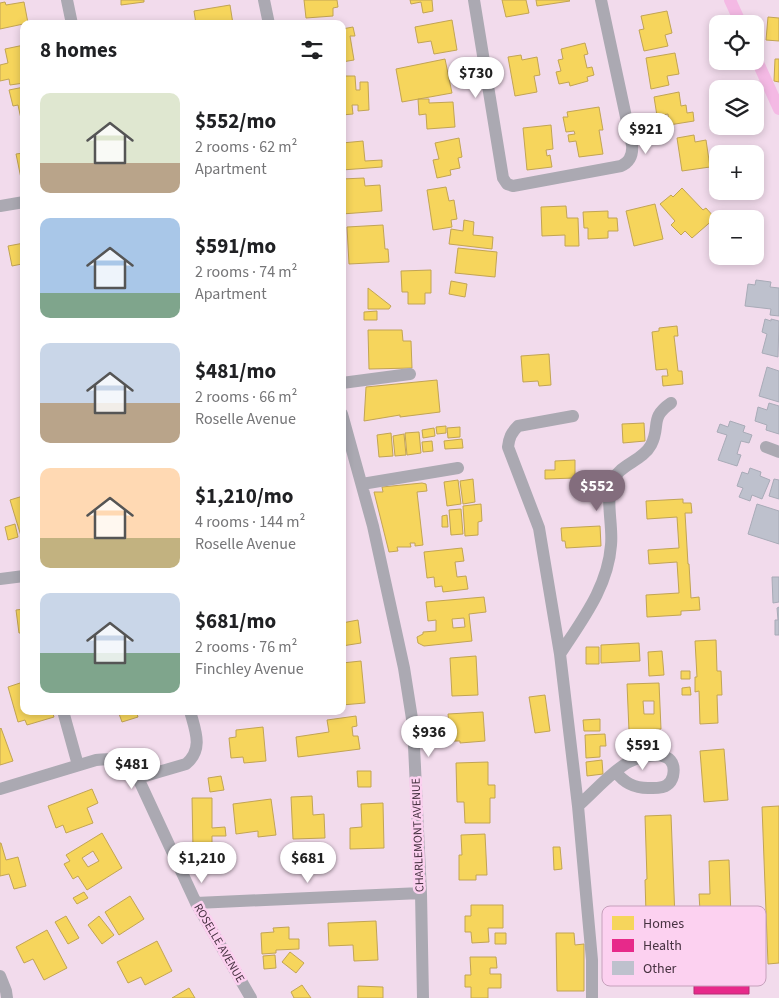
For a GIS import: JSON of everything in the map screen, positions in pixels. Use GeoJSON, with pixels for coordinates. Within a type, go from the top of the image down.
{"type":"FeatureCollection","features":[{"type":"Feature","properties":{"kind":"street"},"geometry":{"type":"LineString","coordinates":[[67,0],[71,20]]}},
{"type":"Feature","properties":{"kind":"street"},"geometry":{"type":"LineString","coordinates":[[264,0],[268,20]]}},
{"type":"Feature","properties":{"kind":"street"},"geometry":{"type":"LineString","coordinates":[[474,0],[503,178],[507,184],[513,186],[621,166],[632,156],[632,146],[601,0]]}},
{"type":"Feature","properties":{"kind":"street"},"geometry":{"type":"LineString","coordinates":[[0,206],[20,203]]}},
{"type":"Feature","properties":{"kind":"street"},"geometry":{"type":"LineString","coordinates":[[346,382],[410,374]]}},
{"type":"Feature","properties":{"kind":"street"},"geometry":{"type":"LineString","coordinates":[[560,654],[594,600],[604,581],[610,563],[612,543],[610,496],[614,477],[621,469],[649,449],[653,441],[658,414],[671,403]]}},
{"type":"Feature","properties":{"kind":"street"},"geometry":{"type":"LineString","coordinates":[[573,416],[518,426],[512,432],[508,447],[539,528],[560,654],[578,806],[592,960],[592,998]]}},
{"type":"Feature","properties":{"kind":"street","name":"CHARLEMONT AVENUE"},"geometry":{"type":"LineString","coordinates":[[346,428],[373,526],[404,668],[412,725],[421,893],[423,998]]}},
{"type":"Feature","properties":{"kind":"street"},"geometry":{"type":"LineString","coordinates":[[766,447],[779,452]]}},
{"type":"Feature","properties":{"kind":"street"},"geometry":{"type":"LineString","coordinates":[[362,484],[458,468]]}},
{"type":"Feature","properties":{"kind":"street"},"geometry":{"type":"LineString","coordinates":[[0,579],[20,576]]}},
{"type":"Feature","properties":{"kind":"street"},"geometry":{"type":"LineString","coordinates":[[65,715],[78,765]]}},
{"type":"Feature","properties":{"kind":"street"},"geometry":{"type":"LineString","coordinates":[[0,789],[96,760],[118,760],[129,766],[138,778],[186,764],[191,760],[197,746],[197,738],[191,715]]}},
{"type":"Feature","properties":{"kind":"street"},"geometry":{"type":"LineString","coordinates":[[578,806],[616,772]]}},
{"type":"Feature","properties":{"kind":"street","name":"ROSELLE AVENUE"},"geometry":{"type":"LineString","coordinates":[[138,778],[196,903],[251,998]]}},
{"type":"Feature","properties":{"kind":"street"},"geometry":{"type":"LineString","coordinates":[[196,903],[421,893]]}},
{"type":"Feature","properties":{"kind":"street"},"geometry":{"type":"LineString","coordinates":[[0,976],[7,998]]}},
{"type":"Feature","properties":{"kind":"building: Homes"},"geometry":{"type":"Polygon","coordinates":[[[121,0],[144,0],[144,2],[121,5],[121,0]]]}},
{"type":"Feature","properties":{"kind":"building: Homes"},"geometry":{"type":"Polygon","coordinates":[[[304,0],[337,0],[338,7],[333,8],[333,16],[306,18],[304,0]]]}},
{"type":"Feature","properties":{"kind":"building: Homes"},"geometry":{"type":"Polygon","coordinates":[[[410,0],[432,0],[433,11],[423,13],[421,2],[411,4],[410,0]]]}},
{"type":"Feature","properties":{"kind":"building: Homes"},"geometry":{"type":"Polygon","coordinates":[[[502,0],[526,0],[529,13],[506,17],[502,0]]]}},
{"type":"Feature","properties":{"kind":"building: Homes"},"geometry":{"type":"Polygon","coordinates":[[[536,0],[569,0],[570,1],[537,6],[536,0]]]}},
{"type":"Feature","properties":{"kind":"building: Homes"},"geometry":{"type":"Polygon","coordinates":[[[5,2],[6,5],[24,2],[27,20],[20,20],[20,25],[0,29],[0,3],[5,2]]]}},
{"type":"Feature","properties":{"kind":"building: Homes"},"geometry":{"type":"Polygon","coordinates":[[[230,5],[232,20],[195,20],[194,11],[230,5]]]}},
{"type":"Feature","properties":{"kind":"building: Homes"},"geometry":{"type":"Polygon","coordinates":[[[667,11],[672,33],[665,35],[668,46],[644,51],[639,30],[644,29],[641,16],[667,11]]]}},
{"type":"Feature","properties":{"kind":"building: Homes"},"geometry":{"type":"Polygon","coordinates":[[[768,17],[779,18],[779,41],[766,40],[768,17]]]}},
{"type":"Feature","properties":{"kind":"building: Homes"},"geometry":{"type":"Polygon","coordinates":[[[452,20],[457,50],[434,54],[431,41],[418,43],[415,27],[452,20]]]}},
{"type":"Feature","properties":{"kind":"building: Homes"},"geometry":{"type":"Polygon","coordinates":[[[353,27],[355,36],[350,36],[354,60],[346,61],[346,28],[353,27]]]}},
{"type":"Feature","properties":{"kind":"building: Homes"},"geometry":{"type":"Polygon","coordinates":[[[585,43],[588,54],[584,55],[587,68],[592,67],[594,75],[587,77],[588,81],[570,86],[569,82],[559,84],[556,72],[561,71],[558,60],[563,59],[561,49],[585,43]]]}},
{"type":"Feature","properties":{"kind":"building: Homes"},"geometry":{"type":"Polygon","coordinates":[[[20,46],[20,84],[10,85],[9,79],[0,81],[0,65],[8,63],[5,49],[20,46]]]}},
{"type":"Feature","properties":{"kind":"building: Homes"},"geometry":{"type":"Polygon","coordinates":[[[675,53],[679,74],[667,76],[669,85],[651,89],[646,58],[675,53]]]}},
{"type":"Feature","properties":{"kind":"building: Homes"},"geometry":{"type":"Polygon","coordinates":[[[521,55],[522,60],[537,57],[540,75],[534,76],[537,92],[515,96],[508,57],[521,55]]]}},
{"type":"Feature","properties":{"kind":"building: Homes"},"geometry":{"type":"Polygon","coordinates":[[[445,59],[452,93],[402,102],[396,69],[445,59]]]}},
{"type":"Feature","properties":{"kind":"building: Homes"},"geometry":{"type":"Polygon","coordinates":[[[775,59],[779,59],[779,82],[774,81],[775,59]]]}},
{"type":"Feature","properties":{"kind":"building: Homes"},"geometry":{"type":"Polygon","coordinates":[[[346,76],[355,76],[356,90],[360,90],[360,82],[368,82],[369,110],[358,111],[358,105],[352,105],[353,114],[346,115],[346,76]]]}},
{"type":"Feature","properties":{"kind":"building: Homes"},"geometry":{"type":"Polygon","coordinates":[[[20,88],[20,114],[18,105],[13,106],[9,90],[20,88]]]}},
{"type":"Feature","properties":{"kind":"building: Homes"},"geometry":{"type":"Polygon","coordinates":[[[679,92],[681,106],[686,105],[687,113],[693,112],[694,121],[669,125],[668,114],[657,116],[654,97],[679,92]]]}},
{"type":"Feature","properties":{"kind":"building: Homes"},"geometry":{"type":"Polygon","coordinates":[[[418,99],[429,99],[429,103],[453,102],[455,127],[427,129],[426,114],[419,115],[418,99]]]}},
{"type":"Feature","properties":{"kind":"building: Homes"},"geometry":{"type":"Polygon","coordinates":[[[599,107],[603,130],[599,130],[603,154],[579,157],[576,141],[569,142],[568,135],[575,134],[574,131],[566,132],[563,117],[568,117],[567,112],[599,107]]]}},
{"type":"Feature","properties":{"kind":"building: Homes"},"geometry":{"type":"Polygon","coordinates":[[[551,125],[553,149],[546,150],[547,156],[550,155],[552,167],[527,170],[523,128],[551,125]]]}},
{"type":"Feature","properties":{"kind":"building: Homes"},"geometry":{"type":"Polygon","coordinates":[[[694,135],[695,142],[706,140],[709,167],[682,171],[677,138],[694,135]]]}},
{"type":"Feature","properties":{"kind":"building: Homes"},"geometry":{"type":"Polygon","coordinates":[[[459,138],[462,157],[458,158],[460,168],[450,170],[451,175],[437,178],[433,160],[439,159],[435,143],[459,138]]]}},
{"type":"Feature","properties":{"kind":"building: Homes"},"geometry":{"type":"Polygon","coordinates":[[[363,141],[365,161],[382,160],[382,167],[346,170],[346,143],[363,141]]]}},
{"type":"Feature","properties":{"kind":"building: Homes"},"geometry":{"type":"Polygon","coordinates":[[[20,153],[20,173],[16,154],[20,153]]]}},
{"type":"Feature","properties":{"kind":"building: Homes"},"geometry":{"type":"Polygon","coordinates":[[[364,178],[365,186],[380,185],[382,211],[346,214],[346,179],[364,178]]]}},
{"type":"Feature","properties":{"kind":"building: Homes"},"geometry":{"type":"Polygon","coordinates":[[[446,187],[449,201],[454,200],[457,219],[451,220],[452,227],[433,230],[427,190],[446,187]]]}},
{"type":"Feature","properties":{"kind":"building: Homes"},"geometry":{"type":"Polygon","coordinates":[[[682,188],[703,210],[706,208],[709,211],[709,223],[692,238],[685,231],[681,235],[671,225],[675,221],[660,204],[671,195],[673,197],[682,188]]]}},
{"type":"Feature","properties":{"kind":"building: Homes"},"geometry":{"type":"Polygon","coordinates":[[[655,204],[663,239],[634,246],[626,211],[655,204]]]}},
{"type":"Feature","properties":{"kind":"building: Homes"},"geometry":{"type":"Polygon","coordinates":[[[566,206],[567,218],[578,218],[579,246],[565,246],[565,235],[542,236],[541,207],[566,206]]]}},
{"type":"Feature","properties":{"kind":"building: Homes"},"geometry":{"type":"Polygon","coordinates":[[[608,211],[608,218],[617,218],[618,231],[608,231],[608,238],[588,239],[588,228],[584,228],[583,212],[608,211]]]}},
{"type":"Feature","properties":{"kind":"building: Homes"},"geometry":{"type":"Polygon","coordinates":[[[464,220],[474,222],[473,235],[493,237],[492,249],[449,244],[451,229],[463,231],[464,220]]]}},
{"type":"Feature","properties":{"kind":"building: Homes"},"geometry":{"type":"Polygon","coordinates":[[[383,225],[385,249],[388,249],[389,262],[349,264],[347,227],[383,225]]]}},
{"type":"Feature","properties":{"kind":"building: Homes"},"geometry":{"type":"Polygon","coordinates":[[[20,244],[20,264],[12,266],[8,246],[20,244]]]}},
{"type":"Feature","properties":{"kind":"building: Homes"},"geometry":{"type":"Polygon","coordinates":[[[458,248],[497,252],[495,277],[455,273],[458,248]]]}},
{"type":"Feature","properties":{"kind":"building: Homes"},"geometry":{"type":"Polygon","coordinates":[[[431,270],[431,293],[425,293],[425,304],[408,304],[408,292],[402,292],[401,271],[431,270]]]}},
{"type":"Feature","properties":{"kind":"building: Homes"},"geometry":{"type":"Polygon","coordinates":[[[451,281],[467,284],[465,297],[449,294],[451,281]]]}},
{"type":"Feature","properties":{"kind":"building: Homes"},"geometry":{"type":"Polygon","coordinates":[[[368,288],[391,306],[389,309],[368,309],[368,288]]]}},
{"type":"Feature","properties":{"kind":"building: Homes"},"geometry":{"type":"Polygon","coordinates":[[[377,311],[377,320],[364,320],[364,312],[377,311]]]}},
{"type":"Feature","properties":{"kind":"building: Homes"},"geometry":{"type":"Polygon","coordinates":[[[677,326],[678,336],[674,336],[678,371],[682,371],[683,384],[663,386],[662,376],[668,376],[667,369],[656,370],[652,332],[659,331],[659,328],[677,326]]]}},
{"type":"Feature","properties":{"kind":"building: Homes"},"geometry":{"type":"Polygon","coordinates":[[[368,330],[402,330],[403,341],[411,341],[412,368],[369,369],[368,330]]]}},
{"type":"Feature","properties":{"kind":"building: Homes"},"geometry":{"type":"Polygon","coordinates":[[[549,354],[551,385],[539,386],[538,381],[523,382],[521,356],[549,354]]]}},
{"type":"Feature","properties":{"kind":"building: Homes"},"geometry":{"type":"Polygon","coordinates":[[[437,380],[440,412],[400,417],[400,415],[364,421],[366,387],[437,380]]]}},
{"type":"Feature","properties":{"kind":"building: Homes"},"geometry":{"type":"Polygon","coordinates":[[[644,423],[645,441],[623,443],[622,424],[644,423]]]}},
{"type":"Feature","properties":{"kind":"building: Homes"},"geometry":{"type":"Polygon","coordinates":[[[446,426],[446,433],[437,434],[436,427],[446,426]]]}},
{"type":"Feature","properties":{"kind":"building: Homes"},"geometry":{"type":"Polygon","coordinates":[[[460,427],[460,437],[448,438],[447,428],[460,427]]]}},
{"type":"Feature","properties":{"kind":"building: Homes"},"geometry":{"type":"Polygon","coordinates":[[[434,428],[435,436],[423,438],[422,430],[434,428]]]}},
{"type":"Feature","properties":{"kind":"building: Homes"},"geometry":{"type":"Polygon","coordinates":[[[419,432],[421,453],[407,455],[405,433],[419,432]]]}},
{"type":"Feature","properties":{"kind":"building: Homes"},"geometry":{"type":"Polygon","coordinates":[[[391,433],[393,456],[379,457],[377,435],[391,433]]]}},
{"type":"Feature","properties":{"kind":"building: Homes"},"geometry":{"type":"Polygon","coordinates":[[[404,434],[406,455],[395,456],[393,436],[404,434]]]}},
{"type":"Feature","properties":{"kind":"building: Homes"},"geometry":{"type":"Polygon","coordinates":[[[462,439],[463,448],[445,449],[444,441],[462,439]]]}},
{"type":"Feature","properties":{"kind":"building: Homes"},"geometry":{"type":"Polygon","coordinates":[[[432,441],[433,451],[423,452],[422,442],[432,441]]]}},
{"type":"Feature","properties":{"kind":"building: Homes"},"geometry":{"type":"Polygon","coordinates":[[[575,460],[575,478],[545,479],[545,470],[555,470],[555,461],[575,460]]]}},
{"type":"Feature","properties":{"kind":"building: Homes"},"geometry":{"type":"Polygon","coordinates":[[[473,479],[475,502],[463,504],[460,481],[473,479]]]}},
{"type":"Feature","properties":{"kind":"building: Homes"},"geometry":{"type":"Polygon","coordinates":[[[458,480],[461,504],[447,506],[444,482],[458,480]]]}},
{"type":"Feature","properties":{"kind":"building: Homes"},"geometry":{"type":"Polygon","coordinates":[[[426,484],[427,491],[417,492],[423,545],[415,546],[415,543],[410,543],[411,547],[397,547],[398,551],[389,552],[374,492],[383,492],[382,487],[426,484]]]}},
{"type":"Feature","properties":{"kind":"building: Homes"},"geometry":{"type":"Polygon","coordinates":[[[20,497],[20,533],[10,500],[20,497]]]}},
{"type":"Feature","properties":{"kind":"building: Homes"},"geometry":{"type":"Polygon","coordinates":[[[683,499],[683,503],[691,503],[692,513],[685,513],[688,564],[691,598],[699,597],[700,610],[681,611],[681,615],[647,617],[646,595],[679,593],[677,562],[649,564],[648,550],[679,548],[677,517],[647,519],[646,501],[683,499]]]}},
{"type":"Feature","properties":{"kind":"building: Homes"},"geometry":{"type":"Polygon","coordinates":[[[481,504],[482,521],[478,522],[478,535],[465,536],[463,506],[481,504]]]}},
{"type":"Feature","properties":{"kind":"building: Homes"},"geometry":{"type":"Polygon","coordinates":[[[461,509],[463,534],[451,535],[449,510],[461,509]]]}},
{"type":"Feature","properties":{"kind":"building: Homes"},"geometry":{"type":"Polygon","coordinates":[[[447,515],[448,527],[442,527],[442,516],[447,515]]]}},
{"type":"Feature","properties":{"kind":"building: Homes"},"geometry":{"type":"Polygon","coordinates":[[[15,524],[18,537],[8,540],[5,527],[15,524]]]}},
{"type":"Feature","properties":{"kind":"building: Homes"},"geometry":{"type":"Polygon","coordinates":[[[600,526],[601,546],[566,548],[565,541],[562,541],[561,528],[600,526]]]}},
{"type":"Feature","properties":{"kind":"building: Homes"},"geometry":{"type":"Polygon","coordinates":[[[462,548],[464,561],[455,562],[457,577],[466,576],[468,589],[443,592],[442,586],[435,587],[434,577],[427,578],[424,552],[462,548]]]}},
{"type":"Feature","properties":{"kind":"building: Homes"},"geometry":{"type":"Polygon","coordinates":[[[484,597],[486,612],[469,614],[472,641],[424,646],[418,643],[417,637],[423,634],[423,632],[436,631],[436,620],[428,621],[426,602],[484,597]],[[464,618],[452,619],[453,628],[465,627],[464,618]]]}},
{"type":"Feature","properties":{"kind":"building: Homes"},"geometry":{"type":"Polygon","coordinates":[[[16,610],[20,610],[20,633],[19,633],[16,610]]]}},
{"type":"Feature","properties":{"kind":"building: Homes"},"geometry":{"type":"Polygon","coordinates":[[[358,620],[361,643],[346,645],[346,622],[358,620]]]}},
{"type":"Feature","properties":{"kind":"building: Homes"},"geometry":{"type":"Polygon","coordinates":[[[716,640],[717,671],[721,671],[722,695],[717,695],[718,723],[700,724],[699,691],[695,692],[695,677],[697,677],[695,641],[716,640]]]}},
{"type":"Feature","properties":{"kind":"building: Homes"},"geometry":{"type":"Polygon","coordinates":[[[639,643],[640,661],[601,663],[601,645],[639,643]]]}},
{"type":"Feature","properties":{"kind":"building: Homes"},"geometry":{"type":"Polygon","coordinates":[[[586,647],[599,647],[599,664],[586,664],[586,647]]]}},
{"type":"Feature","properties":{"kind":"building: Homes"},"geometry":{"type":"Polygon","coordinates":[[[662,651],[664,675],[649,676],[648,652],[662,651]]]}},
{"type":"Feature","properties":{"kind":"building: Homes"},"geometry":{"type":"Polygon","coordinates":[[[476,656],[478,695],[452,696],[450,658],[476,656]]]}},
{"type":"Feature","properties":{"kind":"building: Homes"},"geometry":{"type":"Polygon","coordinates":[[[361,661],[365,703],[346,705],[346,663],[361,661]]]}},
{"type":"Feature","properties":{"kind":"building: Homes"},"geometry":{"type":"Polygon","coordinates":[[[681,671],[690,671],[690,679],[681,679],[681,671]]]}},
{"type":"Feature","properties":{"kind":"building: Homes"},"geometry":{"type":"Polygon","coordinates":[[[20,683],[20,715],[53,715],[54,717],[27,725],[25,720],[18,722],[8,687],[20,683]]]}},
{"type":"Feature","properties":{"kind":"building: Homes"},"geometry":{"type":"Polygon","coordinates":[[[659,683],[661,729],[629,731],[627,684],[659,683]],[[643,701],[644,714],[654,714],[654,701],[643,701]]]}},
{"type":"Feature","properties":{"kind":"building: Homes"},"geometry":{"type":"Polygon","coordinates":[[[690,687],[691,695],[682,695],[682,688],[690,687]]]}},
{"type":"Feature","properties":{"kind":"building: Homes"},"geometry":{"type":"Polygon","coordinates":[[[545,695],[550,731],[535,733],[529,697],[545,695]]]}},
{"type":"Feature","properties":{"kind":"building: Homes"},"geometry":{"type":"Polygon","coordinates":[[[483,712],[485,741],[460,743],[460,741],[453,741],[448,714],[483,712]]]}},
{"type":"Feature","properties":{"kind":"building: Homes"},"geometry":{"type":"Polygon","coordinates":[[[119,715],[137,715],[138,717],[122,722],[119,715]]]}},
{"type":"Feature","properties":{"kind":"building: Homes"},"geometry":{"type":"Polygon","coordinates":[[[356,716],[357,726],[352,727],[353,736],[358,736],[360,749],[298,757],[296,737],[329,732],[327,720],[356,716]]]}},
{"type":"Feature","properties":{"kind":"building: Homes"},"geometry":{"type":"Polygon","coordinates":[[[600,719],[600,731],[584,731],[583,720],[600,719]]]}},
{"type":"Feature","properties":{"kind":"building: Homes"},"geometry":{"type":"Polygon","coordinates":[[[263,727],[266,761],[244,763],[243,757],[231,758],[229,738],[236,737],[236,730],[263,727]]]}},
{"type":"Feature","properties":{"kind":"building: Homes"},"geometry":{"type":"Polygon","coordinates":[[[0,729],[13,761],[0,765],[0,729]]]}},
{"type":"Feature","properties":{"kind":"building: Homes"},"geometry":{"type":"Polygon","coordinates":[[[605,734],[606,746],[600,746],[600,757],[586,758],[585,735],[605,734]]]}},
{"type":"Feature","properties":{"kind":"building: Homes"},"geometry":{"type":"Polygon","coordinates":[[[724,749],[728,800],[704,802],[700,751],[724,749]]]}},
{"type":"Feature","properties":{"kind":"building: Homes"},"geometry":{"type":"Polygon","coordinates":[[[602,760],[603,774],[587,776],[586,762],[602,760]]]}},
{"type":"Feature","properties":{"kind":"building: Homes"},"geometry":{"type":"Polygon","coordinates":[[[488,762],[488,785],[495,785],[495,798],[490,798],[490,823],[465,823],[464,802],[457,802],[456,763],[488,762]]]}},
{"type":"Feature","properties":{"kind":"building: Homes"},"geometry":{"type":"Polygon","coordinates":[[[357,771],[371,771],[371,787],[358,787],[357,771]]]}},
{"type":"Feature","properties":{"kind":"building: Homes"},"geometry":{"type":"Polygon","coordinates":[[[221,776],[224,790],[210,792],[208,778],[221,776]]]}},
{"type":"Feature","properties":{"kind":"building: Homes"},"geometry":{"type":"Polygon","coordinates":[[[92,789],[98,803],[87,808],[93,823],[66,833],[63,825],[56,828],[48,806],[92,789]]]}},
{"type":"Feature","properties":{"kind":"building: Homes"},"geometry":{"type":"Polygon","coordinates":[[[312,796],[313,815],[324,814],[325,838],[293,839],[291,797],[312,796]]]}},
{"type":"Feature","properties":{"kind":"building: Homes"},"geometry":{"type":"Polygon","coordinates":[[[192,798],[212,798],[212,828],[225,827],[226,836],[212,836],[212,848],[193,849],[192,798]]]}},
{"type":"Feature","properties":{"kind":"building: Homes"},"geometry":{"type":"Polygon","coordinates":[[[271,799],[276,835],[258,837],[258,831],[236,834],[233,804],[271,799]]]}},
{"type":"Feature","properties":{"kind":"building: Homes"},"geometry":{"type":"Polygon","coordinates":[[[383,803],[384,848],[350,849],[350,828],[362,827],[361,804],[383,803]]]}},
{"type":"Feature","properties":{"kind":"building: Homes"},"geometry":{"type":"Polygon","coordinates":[[[779,806],[779,963],[768,964],[766,906],[762,807],[779,806]]]}},
{"type":"Feature","properties":{"kind":"building: Homes"},"geometry":{"type":"Polygon","coordinates":[[[671,815],[674,906],[646,906],[645,816],[671,815]]]}},
{"type":"Feature","properties":{"kind":"building: Homes"},"geometry":{"type":"Polygon","coordinates":[[[102,833],[122,868],[87,890],[78,876],[73,879],[64,864],[70,861],[66,855],[102,833]],[[93,851],[82,858],[88,867],[99,861],[93,851]]]}},
{"type":"Feature","properties":{"kind":"building: Homes"},"geometry":{"type":"Polygon","coordinates":[[[485,834],[487,875],[476,875],[476,880],[459,880],[459,855],[462,855],[461,835],[485,834]]]}},
{"type":"Feature","properties":{"kind":"building: Homes"},"geometry":{"type":"Polygon","coordinates":[[[0,843],[6,860],[18,857],[26,886],[14,889],[9,874],[0,876],[0,843]]]}},
{"type":"Feature","properties":{"kind":"building: Homes"},"geometry":{"type":"Polygon","coordinates":[[[553,847],[560,847],[562,869],[554,870],[553,847]]]}},
{"type":"Feature","properties":{"kind":"building: Homes"},"geometry":{"type":"Polygon","coordinates":[[[729,860],[731,906],[700,906],[699,894],[710,894],[709,861],[729,860]]]}},
{"type":"Feature","properties":{"kind":"building: Homes"},"geometry":{"type":"Polygon","coordinates":[[[84,892],[88,898],[77,904],[73,898],[84,892]]]}},
{"type":"Feature","properties":{"kind":"building: Homes"},"geometry":{"type":"Polygon","coordinates":[[[130,896],[144,919],[119,935],[105,912],[130,896]]]}},
{"type":"Feature","properties":{"kind":"building: Homes"},"geometry":{"type":"Polygon","coordinates":[[[471,905],[503,905],[503,928],[488,928],[489,942],[472,943],[471,932],[465,932],[465,916],[471,916],[471,905]]]}},
{"type":"Feature","properties":{"kind":"building: Homes"},"geometry":{"type":"Polygon","coordinates":[[[66,916],[79,938],[68,944],[55,922],[66,916]]]}},
{"type":"Feature","properties":{"kind":"building: Homes"},"geometry":{"type":"Polygon","coordinates":[[[99,916],[114,935],[102,944],[88,925],[99,916]]]}},
{"type":"Feature","properties":{"kind":"building: Homes"},"geometry":{"type":"Polygon","coordinates":[[[376,921],[378,960],[354,961],[353,945],[329,946],[328,923],[376,921]]]}},
{"type":"Feature","properties":{"kind":"building: Homes"},"geometry":{"type":"Polygon","coordinates":[[[289,927],[289,939],[299,939],[299,949],[276,950],[276,953],[262,954],[261,933],[274,932],[273,928],[289,927]]]}},
{"type":"Feature","properties":{"kind":"building: Homes"},"geometry":{"type":"Polygon","coordinates":[[[47,930],[67,968],[44,980],[33,959],[24,963],[16,947],[47,930]]]}},
{"type":"Feature","properties":{"kind":"building: Homes"},"geometry":{"type":"Polygon","coordinates":[[[495,933],[506,933],[506,944],[495,944],[495,933]]]}},
{"type":"Feature","properties":{"kind":"building: Homes"},"geometry":{"type":"Polygon","coordinates":[[[556,933],[574,933],[575,945],[584,944],[584,991],[557,991],[556,933]]]}},
{"type":"Feature","properties":{"kind":"building: Homes"},"geometry":{"type":"Polygon","coordinates":[[[157,941],[172,971],[145,985],[141,977],[128,983],[117,962],[157,941]]]}},
{"type":"Feature","properties":{"kind":"building: Homes"},"geometry":{"type":"Polygon","coordinates":[[[290,952],[304,963],[296,973],[282,962],[290,952]]]}},
{"type":"Feature","properties":{"kind":"building: Homes"},"geometry":{"type":"Polygon","coordinates":[[[275,955],[276,968],[264,969],[263,956],[275,955]]]}},
{"type":"Feature","properties":{"kind":"building: Homes"},"geometry":{"type":"Polygon","coordinates":[[[470,957],[496,957],[497,968],[490,968],[490,974],[501,974],[501,988],[488,988],[488,998],[471,998],[471,987],[465,987],[465,975],[471,975],[470,957]]]}},
{"type":"Feature","properties":{"kind":"building: Homes"},"geometry":{"type":"Polygon","coordinates":[[[302,985],[311,998],[294,998],[291,992],[302,985]]]}},
{"type":"Feature","properties":{"kind":"building: Homes"},"geometry":{"type":"Polygon","coordinates":[[[358,986],[383,987],[383,998],[358,998],[358,986]]]}},
{"type":"Feature","properties":{"kind":"building: Homes"},"geometry":{"type":"Polygon","coordinates":[[[189,988],[195,998],[172,998],[189,988]]]}},
{"type":"Feature","properties":{"kind":"building: Health"},"geometry":{"type":"Polygon","coordinates":[[[694,986],[749,986],[749,994],[694,994],[694,986]]]}},
{"type":"Feature","properties":{"kind":"building: Other"},"geometry":{"type":"Polygon","coordinates":[[[756,280],[771,282],[770,287],[779,288],[779,316],[770,315],[771,309],[745,306],[748,284],[755,285],[756,280]]]}},
{"type":"Feature","properties":{"kind":"building: Other"},"geometry":{"type":"Polygon","coordinates":[[[765,319],[779,321],[778,357],[762,353],[767,334],[762,332],[765,319]]]}},
{"type":"Feature","properties":{"kind":"building: Other"},"geometry":{"type":"Polygon","coordinates":[[[767,367],[779,371],[779,402],[759,396],[767,367]]]}},
{"type":"Feature","properties":{"kind":"building: Other"},"geometry":{"type":"Polygon","coordinates":[[[769,403],[779,406],[779,434],[766,430],[767,425],[755,421],[758,407],[767,410],[769,403]]]}},
{"type":"Feature","properties":{"kind":"building: Other"},"geometry":{"type":"Polygon","coordinates":[[[730,421],[745,426],[743,432],[752,435],[749,443],[741,441],[737,454],[741,455],[737,466],[718,460],[727,435],[717,432],[720,424],[728,427],[730,421]]]}},
{"type":"Feature","properties":{"kind":"building: Other"},"geometry":{"type":"Polygon","coordinates":[[[750,468],[761,472],[760,476],[770,480],[762,499],[752,495],[750,501],[739,497],[743,488],[737,486],[742,472],[748,474],[750,468]]]}},
{"type":"Feature","properties":{"kind":"building: Other"},"geometry":{"type":"Polygon","coordinates":[[[774,479],[779,480],[779,499],[769,496],[774,479]]]}},
{"type":"Feature","properties":{"kind":"building: Other"},"geometry":{"type":"Polygon","coordinates":[[[757,504],[779,511],[779,544],[748,534],[757,504]]]}},
{"type":"Feature","properties":{"kind":"building: Other"},"geometry":{"type":"Polygon","coordinates":[[[772,577],[779,577],[779,602],[773,603],[772,577]]]}},
{"type":"Feature","properties":{"kind":"building: Other"},"geometry":{"type":"Polygon","coordinates":[[[779,607],[779,635],[775,635],[775,620],[778,620],[777,608],[779,607]]]}},
{"type":"Feature","properties":{"kind":"waterway"},"geometry":{"type":"LineString","coordinates":[[730,0],[737,15]]}},
{"type":"Feature","properties":{"kind":"waterway"},"geometry":{"type":"LineString","coordinates":[[761,70],[779,109]]}}]}
